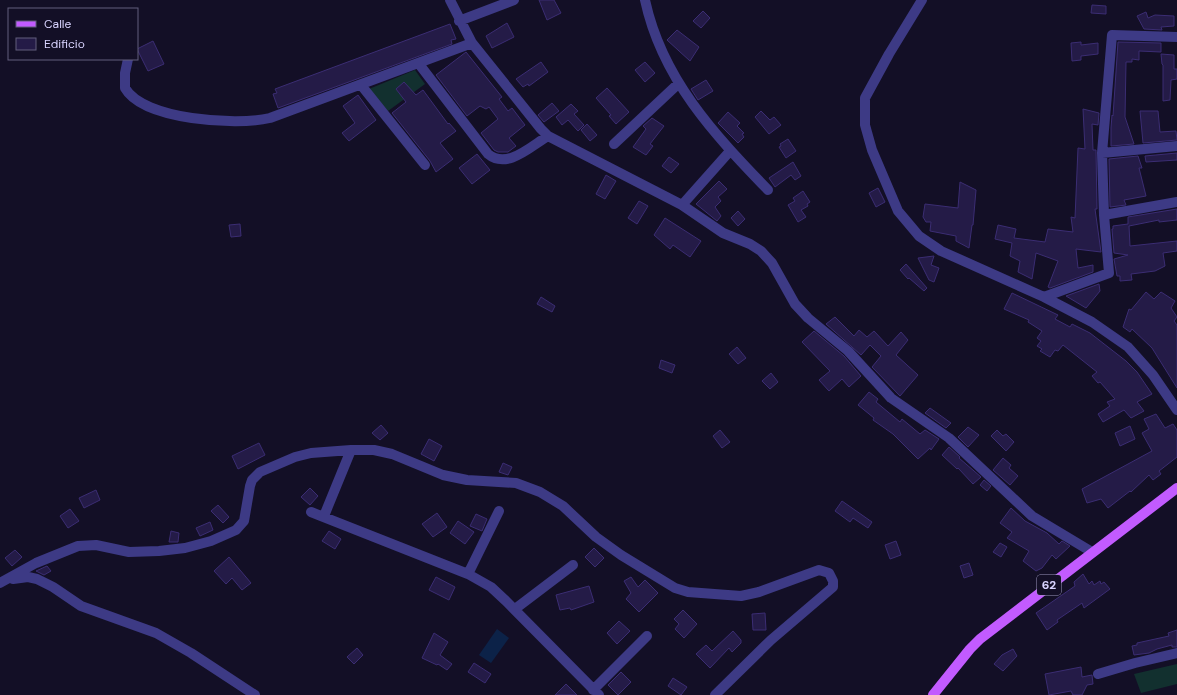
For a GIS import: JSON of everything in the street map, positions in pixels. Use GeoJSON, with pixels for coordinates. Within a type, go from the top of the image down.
{"type":"FeatureCollection","features":[{"type":"Feature","properties":{"kind":"main road","name":"62"},"geometry":{"type":"LineString","coordinates":[[933,695],[970,649],[980,639],[1177,488]]}},
{"type":"Feature","properties":{"kind":"street"},"geometry":{"type":"LineString","coordinates":[[450,0],[459,21],[472,43],[535,124],[548,136],[682,205],[719,231],[750,244],[761,251],[772,263],[795,304],[808,318],[848,351],[891,398],[949,438],[1032,516],[1092,552]]}},
{"type":"Feature","properties":{"kind":"street"},"geometry":{"type":"LineString","coordinates":[[459,21],[514,0]]}},
{"type":"Feature","properties":{"kind":"street"},"geometry":{"type":"LineString","coordinates":[[646,0],[654,32],[678,82],[702,119],[730,151],[768,190]]}},
{"type":"Feature","properties":{"kind":"street"},"geometry":{"type":"LineString","coordinates":[[922,0],[865,98],[865,125],[872,150],[898,211],[919,236],[941,251],[1044,297],[1092,322],[1128,347],[1153,375],[1177,410]]}},
{"type":"Feature","properties":{"kind":"street"},"geometry":{"type":"LineString","coordinates":[[1044,297],[1109,273],[1104,215],[1102,152],[1112,35],[1177,37]]}},
{"type":"Feature","properties":{"kind":"street"},"geometry":{"type":"LineString","coordinates":[[128,60],[124,85],[126,90],[132,96],[145,103],[182,117],[214,122],[262,120],[419,64],[472,43]]}},
{"type":"Feature","properties":{"kind":"street"},"geometry":{"type":"LineString","coordinates":[[419,64],[488,154],[494,158],[509,159],[548,136]]}},
{"type":"Feature","properties":{"kind":"street"},"geometry":{"type":"LineString","coordinates":[[614,144],[678,82]]}},
{"type":"Feature","properties":{"kind":"street"},"geometry":{"type":"LineString","coordinates":[[361,85],[425,165]]}},
{"type":"Feature","properties":{"kind":"street"},"geometry":{"type":"LineString","coordinates":[[1102,152],[1177,146]]}},
{"type":"Feature","properties":{"kind":"street"},"geometry":{"type":"LineString","coordinates":[[682,205],[730,151]]}},
{"type":"Feature","properties":{"kind":"street"},"geometry":{"type":"LineString","coordinates":[[1104,215],[1177,202]]}},
{"type":"Feature","properties":{"kind":"street"},"geometry":{"type":"LineString","coordinates":[[324,516],[351,450]]}},
{"type":"Feature","properties":{"kind":"street"},"geometry":{"type":"LineString","coordinates":[[4,581],[36,563],[78,546],[96,545],[129,552],[159,552],[211,542],[236,530],[244,521],[250,486],[252,480],[260,472],[295,457],[311,453],[374,450],[392,454],[443,475],[467,480],[516,483],[540,492],[563,506],[596,537],[621,556],[675,588],[688,592],[740,596],[754,593],[819,570],[829,573],[833,581],[833,588],[771,640],[715,695]]}},
{"type":"Feature","properties":{"kind":"street"},"geometry":{"type":"LineString","coordinates":[[468,574],[499,511]]}},
{"type":"Feature","properties":{"kind":"street"},"geometry":{"type":"LineString","coordinates":[[311,512],[324,516],[395,547],[468,574],[491,587],[515,609],[596,692],[647,636]]}},
{"type":"Feature","properties":{"kind":"street"},"geometry":{"type":"LineString","coordinates":[[515,609],[573,565]]}},
{"type":"Feature","properties":{"kind":"street"},"geometry":{"type":"LineString","coordinates":[[4,581],[28,577],[36,579],[88,609],[156,633],[191,653],[255,695]]}},
{"type":"Feature","properties":{"kind":"street"},"geometry":{"type":"LineString","coordinates":[[1098,674],[1135,663],[1177,654]]}},
{"type":"Feature","properties":{"kind":"green space"},"geometry":{"type":"Polygon","coordinates":[[[415,70],[425,84],[388,111],[369,89],[415,70]]]}},
{"type":"Feature","properties":{"kind":"green space"},"geometry":{"type":"Polygon","coordinates":[[[1177,664],[1177,684],[1141,693],[1134,674],[1177,664]]]}},
{"type":"Feature","properties":{"kind":"water"},"geometry":{"type":"Polygon","coordinates":[[[497,629],[509,638],[491,663],[479,655],[497,629]]]}},
{"type":"Feature","properties":{"kind":"building"},"geometry":{"type":"Polygon","coordinates":[[[539,0],[554,0],[561,13],[547,20],[539,0]]]}},
{"type":"Feature","properties":{"kind":"building"},"geometry":{"type":"Polygon","coordinates":[[[1092,5],[1106,6],[1106,14],[1091,13],[1092,5]]]}},
{"type":"Feature","properties":{"kind":"building"},"geometry":{"type":"Polygon","coordinates":[[[703,11],[710,18],[701,28],[693,21],[703,11]]]}},
{"type":"Feature","properties":{"kind":"building"},"geometry":{"type":"Polygon","coordinates":[[[1146,12],[1148,18],[1155,15],[1174,16],[1174,26],[1161,27],[1162,30],[1144,29],[1137,16],[1146,12]]]}},
{"type":"Feature","properties":{"kind":"building"},"geometry":{"type":"Polygon","coordinates":[[[507,23],[514,37],[492,48],[486,36],[507,23]]]}},
{"type":"Feature","properties":{"kind":"building"},"geometry":{"type":"Polygon","coordinates":[[[450,24],[456,39],[451,40],[452,44],[278,108],[273,94],[277,93],[275,89],[450,24]]]}},
{"type":"Feature","properties":{"kind":"building"},"geometry":{"type":"Polygon","coordinates":[[[677,30],[699,47],[690,61],[667,40],[677,30]]]}},
{"type":"Feature","properties":{"kind":"building"},"geometry":{"type":"Polygon","coordinates":[[[153,41],[164,64],[148,71],[138,48],[153,41]]]}},
{"type":"Feature","properties":{"kind":"building"},"geometry":{"type":"Polygon","coordinates":[[[1081,42],[1081,45],[1098,43],[1098,54],[1081,56],[1081,60],[1072,61],[1071,43],[1081,42]]]}},
{"type":"Feature","properties":{"kind":"building"},"geometry":{"type":"Polygon","coordinates":[[[1118,42],[1161,43],[1161,52],[1139,51],[1139,60],[1132,59],[1132,62],[1126,62],[1125,117],[1134,144],[1111,146],[1111,128],[1118,42]]]}},
{"type":"Feature","properties":{"kind":"building"},"geometry":{"type":"Polygon","coordinates":[[[466,52],[502,97],[499,99],[508,111],[512,108],[525,125],[509,138],[516,146],[508,152],[498,152],[494,150],[481,133],[498,119],[489,107],[486,109],[480,106],[467,116],[436,75],[466,52]]]}},
{"type":"Feature","properties":{"kind":"building"},"geometry":{"type":"Polygon","coordinates":[[[1161,54],[1174,55],[1174,69],[1177,69],[1177,79],[1171,80],[1170,100],[1163,101],[1163,65],[1161,54]]]}},
{"type":"Feature","properties":{"kind":"building"},"geometry":{"type":"Polygon","coordinates":[[[541,62],[548,72],[529,86],[528,84],[523,87],[516,79],[541,62]]]}},
{"type":"Feature","properties":{"kind":"building"},"geometry":{"type":"Polygon","coordinates":[[[645,62],[655,73],[645,82],[635,70],[645,62]]]}},
{"type":"Feature","properties":{"kind":"building"},"geometry":{"type":"Polygon","coordinates":[[[706,80],[713,91],[698,100],[691,89],[706,80]]]}},
{"type":"Feature","properties":{"kind":"building"},"geometry":{"type":"Polygon","coordinates":[[[404,82],[416,95],[423,90],[448,124],[449,123],[456,131],[440,143],[453,159],[436,172],[430,161],[392,113],[406,102],[396,89],[404,82]]]}},
{"type":"Feature","properties":{"kind":"building"},"geometry":{"type":"Polygon","coordinates":[[[607,88],[629,112],[616,124],[609,116],[611,115],[596,98],[607,88]]]}},
{"type":"Feature","properties":{"kind":"building"},"geometry":{"type":"Polygon","coordinates":[[[358,95],[376,120],[349,141],[342,133],[355,123],[343,106],[358,95]]]}},
{"type":"Feature","properties":{"kind":"building"},"geometry":{"type":"Polygon","coordinates":[[[552,103],[559,111],[544,122],[538,115],[552,103]]]}},
{"type":"Feature","properties":{"kind":"building"},"geometry":{"type":"Polygon","coordinates":[[[571,104],[578,111],[574,114],[584,125],[578,131],[568,120],[562,125],[556,117],[571,104]]]}},
{"type":"Feature","properties":{"kind":"building"},"geometry":{"type":"Polygon","coordinates":[[[1083,109],[1099,113],[1098,125],[1092,124],[1093,150],[1096,150],[1097,209],[1095,209],[1101,252],[1076,249],[1078,268],[1093,265],[1093,272],[1050,288],[1048,287],[1058,261],[1036,253],[1032,279],[1018,272],[1020,261],[1010,256],[1012,243],[995,239],[998,225],[1016,229],[1014,238],[1045,242],[1048,229],[1073,232],[1071,217],[1075,218],[1078,148],[1085,149],[1083,109]]]}},
{"type":"Feature","properties":{"kind":"building"},"geometry":{"type":"Polygon","coordinates":[[[761,111],[770,120],[774,117],[781,125],[769,134],[755,117],[761,111]]]}},
{"type":"Feature","properties":{"kind":"building"},"geometry":{"type":"Polygon","coordinates":[[[1140,111],[1158,111],[1160,132],[1176,131],[1177,140],[1143,143],[1140,111]]]}},
{"type":"Feature","properties":{"kind":"building"},"geometry":{"type":"Polygon","coordinates":[[[728,112],[740,123],[737,126],[744,133],[742,134],[744,137],[738,143],[718,123],[728,112]]]}},
{"type":"Feature","properties":{"kind":"building"},"geometry":{"type":"Polygon","coordinates":[[[652,118],[664,126],[650,144],[653,146],[646,155],[633,147],[646,129],[643,126],[652,118]]]}},
{"type":"Feature","properties":{"kind":"building"},"geometry":{"type":"Polygon","coordinates":[[[587,124],[597,135],[590,141],[581,130],[587,124]]]}},
{"type":"Feature","properties":{"kind":"building"},"geometry":{"type":"Polygon","coordinates":[[[788,139],[796,151],[786,158],[779,147],[781,146],[780,144],[788,139]]]}},
{"type":"Feature","properties":{"kind":"building"},"geometry":{"type":"Polygon","coordinates":[[[1177,153],[1177,160],[1146,162],[1145,156],[1177,153]]]}},
{"type":"Feature","properties":{"kind":"building"},"geometry":{"type":"Polygon","coordinates":[[[477,154],[490,170],[472,184],[459,168],[477,154]]]}},
{"type":"Feature","properties":{"kind":"building"},"geometry":{"type":"Polygon","coordinates":[[[1138,156],[1142,168],[1139,168],[1146,196],[1124,200],[1126,205],[1110,207],[1109,159],[1138,156]]]}},
{"type":"Feature","properties":{"kind":"building"},"geometry":{"type":"Polygon","coordinates":[[[669,157],[679,164],[671,173],[662,166],[669,157]]]}},
{"type":"Feature","properties":{"kind":"building"},"geometry":{"type":"Polygon","coordinates":[[[793,162],[801,176],[795,180],[791,175],[775,187],[769,178],[793,162]]]}},
{"type":"Feature","properties":{"kind":"building"},"geometry":{"type":"Polygon","coordinates":[[[606,175],[616,181],[605,199],[596,194],[606,175]]]}},
{"type":"Feature","properties":{"kind":"building"},"geometry":{"type":"Polygon","coordinates":[[[719,181],[727,189],[718,197],[721,201],[715,207],[721,216],[717,221],[696,204],[719,181]]]}},
{"type":"Feature","properties":{"kind":"building"},"geometry":{"type":"Polygon","coordinates":[[[960,182],[976,190],[973,225],[969,248],[956,241],[956,236],[930,231],[931,222],[926,222],[923,217],[925,204],[958,208],[960,182]]]}},
{"type":"Feature","properties":{"kind":"building"},"geometry":{"type":"Polygon","coordinates":[[[878,188],[885,202],[876,207],[869,193],[878,188]]]}},
{"type":"Feature","properties":{"kind":"building"},"geometry":{"type":"Polygon","coordinates":[[[803,191],[810,202],[807,204],[808,206],[801,210],[806,217],[798,222],[788,205],[795,201],[793,198],[803,191]]]}},
{"type":"Feature","properties":{"kind":"building"},"geometry":{"type":"Polygon","coordinates":[[[639,201],[648,206],[637,224],[628,218],[639,201]]]}},
{"type":"Feature","properties":{"kind":"building"},"geometry":{"type":"Polygon","coordinates":[[[1177,209],[1177,220],[1159,222],[1159,220],[1129,226],[1130,246],[1177,241],[1177,251],[1163,253],[1165,266],[1155,271],[1131,274],[1132,280],[1120,281],[1120,276],[1117,276],[1114,259],[1128,255],[1114,253],[1113,226],[1128,224],[1128,217],[1177,209]]]}},
{"type":"Feature","properties":{"kind":"building"},"geometry":{"type":"Polygon","coordinates":[[[738,211],[745,219],[738,226],[731,218],[738,211]]]}},
{"type":"Feature","properties":{"kind":"building"},"geometry":{"type":"Polygon","coordinates":[[[665,218],[701,241],[690,257],[673,245],[670,249],[654,235],[665,218]]]}},
{"type":"Feature","properties":{"kind":"building"},"geometry":{"type":"Polygon","coordinates":[[[240,224],[241,236],[231,237],[229,225],[240,224]]]}},
{"type":"Feature","properties":{"kind":"building"},"geometry":{"type":"Polygon","coordinates":[[[934,256],[931,265],[939,268],[934,282],[929,280],[918,258],[934,256]]]}},
{"type":"Feature","properties":{"kind":"building"},"geometry":{"type":"Polygon","coordinates":[[[906,264],[927,288],[924,291],[909,278],[908,279],[900,270],[906,264]]]}},
{"type":"Feature","properties":{"kind":"building"},"geometry":{"type":"Polygon","coordinates":[[[1099,284],[1100,291],[1086,308],[1066,296],[1099,284]]]}},
{"type":"Feature","properties":{"kind":"building"},"geometry":{"type":"Polygon","coordinates":[[[1146,292],[1154,299],[1161,292],[1175,301],[1171,308],[1177,317],[1174,321],[1177,325],[1177,388],[1152,348],[1132,329],[1130,332],[1123,327],[1129,309],[1131,310],[1146,292]]]}},
{"type":"Feature","properties":{"kind":"building"},"geometry":{"type":"Polygon","coordinates":[[[1012,293],[1058,315],[1055,319],[1070,327],[1072,324],[1090,333],[1126,361],[1137,372],[1152,394],[1137,402],[1144,411],[1131,418],[1124,410],[1103,422],[1098,414],[1110,406],[1107,402],[1115,399],[1100,382],[1098,383],[1092,376],[1097,372],[1063,345],[1058,351],[1055,350],[1050,357],[1040,351],[1042,349],[1037,346],[1041,341],[1037,338],[1042,331],[1028,322],[1029,320],[1004,309],[1012,293]]]}},
{"type":"Feature","properties":{"kind":"building"},"geometry":{"type":"Polygon","coordinates":[[[541,297],[555,306],[552,312],[537,304],[541,297]]]}},
{"type":"Feature","properties":{"kind":"building"},"geometry":{"type":"Polygon","coordinates":[[[835,317],[854,336],[859,330],[867,337],[874,331],[888,346],[901,332],[908,340],[896,355],[918,375],[900,396],[872,367],[881,356],[870,345],[861,355],[826,324],[835,317]]]}},
{"type":"Feature","properties":{"kind":"building"},"geometry":{"type":"Polygon","coordinates":[[[814,331],[844,356],[861,376],[849,387],[842,379],[829,391],[819,380],[830,371],[802,342],[814,331]]]}},
{"type":"Feature","properties":{"kind":"building"},"geometry":{"type":"Polygon","coordinates":[[[737,347],[746,358],[738,364],[729,354],[737,347]]]}},
{"type":"Feature","properties":{"kind":"building"},"geometry":{"type":"Polygon","coordinates":[[[661,360],[675,365],[672,373],[659,368],[661,360]]]}},
{"type":"Feature","properties":{"kind":"building"},"geometry":{"type":"Polygon","coordinates":[[[771,373],[778,382],[770,389],[762,381],[771,373]]]}},
{"type":"Feature","properties":{"kind":"building"},"geometry":{"type":"Polygon","coordinates":[[[869,392],[878,399],[876,402],[900,422],[902,419],[920,434],[925,430],[939,439],[931,450],[930,448],[918,459],[893,434],[873,420],[874,418],[858,405],[869,392]]]}},
{"type":"Feature","properties":{"kind":"building"},"geometry":{"type":"Polygon","coordinates":[[[930,408],[951,423],[946,428],[925,413],[930,408]]]}},
{"type":"Feature","properties":{"kind":"building"},"geometry":{"type":"Polygon","coordinates":[[[1156,414],[1165,428],[1173,424],[1177,430],[1177,457],[1159,471],[1161,474],[1153,480],[1149,475],[1131,492],[1130,491],[1108,508],[1101,499],[1087,503],[1082,489],[1152,451],[1142,433],[1149,429],[1144,419],[1156,414]]]}},
{"type":"Feature","properties":{"kind":"building"},"geometry":{"type":"Polygon","coordinates":[[[381,425],[388,433],[380,440],[372,433],[381,425]]]}},
{"type":"Feature","properties":{"kind":"building"},"geometry":{"type":"Polygon","coordinates":[[[1130,426],[1135,439],[1120,446],[1115,433],[1130,426]]]}},
{"type":"Feature","properties":{"kind":"building"},"geometry":{"type":"Polygon","coordinates":[[[968,427],[979,435],[968,447],[958,437],[968,427]]]}},
{"type":"Feature","properties":{"kind":"building"},"geometry":{"type":"Polygon","coordinates":[[[720,430],[730,442],[722,448],[713,436],[720,430]]]}},
{"type":"Feature","properties":{"kind":"building"},"geometry":{"type":"Polygon","coordinates":[[[997,430],[1003,436],[1006,434],[1014,442],[1006,451],[991,436],[997,430]]]}},
{"type":"Feature","properties":{"kind":"building"},"geometry":{"type":"Polygon","coordinates":[[[429,439],[442,446],[434,461],[421,454],[429,439]]]}},
{"type":"Feature","properties":{"kind":"building"},"geometry":{"type":"Polygon","coordinates":[[[259,443],[265,455],[238,469],[232,456],[259,443]]]}},
{"type":"Feature","properties":{"kind":"building"},"geometry":{"type":"Polygon","coordinates":[[[949,447],[981,477],[973,484],[958,468],[957,469],[942,455],[949,447]]]}},
{"type":"Feature","properties":{"kind":"building"},"geometry":{"type":"Polygon","coordinates":[[[1003,458],[1011,465],[1009,468],[1018,476],[1010,485],[993,470],[1003,458]]]}},
{"type":"Feature","properties":{"kind":"building"},"geometry":{"type":"Polygon","coordinates":[[[503,463],[512,467],[508,475],[499,472],[503,463]]]}},
{"type":"Feature","properties":{"kind":"building"},"geometry":{"type":"Polygon","coordinates":[[[984,480],[991,486],[987,491],[980,485],[984,480]]]}},
{"type":"Feature","properties":{"kind":"building"},"geometry":{"type":"Polygon","coordinates":[[[310,488],[318,496],[310,505],[301,497],[310,488]]]}},
{"type":"Feature","properties":{"kind":"building"},"geometry":{"type":"Polygon","coordinates":[[[96,490],[100,500],[84,508],[79,498],[96,490]]]}},
{"type":"Feature","properties":{"kind":"building"},"geometry":{"type":"Polygon","coordinates":[[[842,501],[872,522],[868,528],[853,518],[850,522],[835,511],[842,501]]]}},
{"type":"Feature","properties":{"kind":"building"},"geometry":{"type":"Polygon","coordinates":[[[218,505],[229,517],[223,523],[211,511],[218,505]]]}},
{"type":"Feature","properties":{"kind":"building"},"geometry":{"type":"Polygon","coordinates":[[[1011,508],[1025,521],[1047,533],[1059,544],[1062,541],[1070,546],[1056,559],[1052,555],[1042,568],[1036,571],[1023,561],[1029,551],[1007,538],[1012,532],[1000,523],[1011,508]]]}},
{"type":"Feature","properties":{"kind":"building"},"geometry":{"type":"Polygon","coordinates":[[[70,509],[79,521],[68,528],[60,516],[70,509]]]}},
{"type":"Feature","properties":{"kind":"building"},"geometry":{"type":"Polygon","coordinates":[[[437,513],[447,527],[433,537],[422,524],[437,513]]]}},
{"type":"Feature","properties":{"kind":"building"},"geometry":{"type":"Polygon","coordinates":[[[476,514],[487,519],[482,531],[470,526],[476,514]]]}},
{"type":"Feature","properties":{"kind":"building"},"geometry":{"type":"Polygon","coordinates":[[[458,521],[474,532],[465,544],[450,533],[458,521]]]}},
{"type":"Feature","properties":{"kind":"building"},"geometry":{"type":"Polygon","coordinates":[[[210,522],[213,530],[200,536],[196,528],[210,522]]]}},
{"type":"Feature","properties":{"kind":"building"},"geometry":{"type":"Polygon","coordinates":[[[171,531],[179,533],[178,542],[169,542],[171,531]]]}},
{"type":"Feature","properties":{"kind":"building"},"geometry":{"type":"Polygon","coordinates":[[[329,531],[341,539],[335,549],[322,541],[329,531]]]}},
{"type":"Feature","properties":{"kind":"building"},"geometry":{"type":"Polygon","coordinates":[[[896,541],[901,555],[890,559],[885,545],[896,541]]]}},
{"type":"Feature","properties":{"kind":"building"},"geometry":{"type":"Polygon","coordinates":[[[1000,543],[1007,547],[1001,557],[993,552],[1000,543]]]}},
{"type":"Feature","properties":{"kind":"building"},"geometry":{"type":"Polygon","coordinates":[[[594,548],[604,558],[595,567],[585,557],[594,548]]]}},
{"type":"Feature","properties":{"kind":"building"},"geometry":{"type":"Polygon","coordinates":[[[15,550],[22,557],[12,566],[5,558],[15,550]]]}},
{"type":"Feature","properties":{"kind":"building"},"geometry":{"type":"Polygon","coordinates":[[[229,557],[251,583],[242,590],[232,578],[226,584],[214,571],[229,557]]]}},
{"type":"Feature","properties":{"kind":"building"},"geometry":{"type":"Polygon","coordinates":[[[969,563],[973,575],[964,578],[960,566],[969,563]]]}},
{"type":"Feature","properties":{"kind":"building"},"geometry":{"type":"Polygon","coordinates":[[[47,566],[51,571],[44,575],[36,571],[47,566]]]}},
{"type":"Feature","properties":{"kind":"building"},"geometry":{"type":"Polygon","coordinates":[[[1083,574],[1089,584],[1092,581],[1094,585],[1100,581],[1101,584],[1104,582],[1110,589],[1084,608],[1082,603],[1057,620],[1058,622],[1047,630],[1036,613],[1075,586],[1074,582],[1083,574]]]}},
{"type":"Feature","properties":{"kind":"building"},"geometry":{"type":"Polygon","coordinates":[[[436,577],[455,587],[449,600],[429,590],[436,577]]]}},
{"type":"Feature","properties":{"kind":"building"},"geometry":{"type":"Polygon","coordinates":[[[631,577],[638,587],[645,580],[658,593],[639,612],[626,599],[631,593],[624,581],[631,577]]]}},
{"type":"Feature","properties":{"kind":"building"},"geometry":{"type":"Polygon","coordinates":[[[589,586],[594,602],[571,610],[570,608],[560,610],[556,595],[589,586]]]}},
{"type":"Feature","properties":{"kind":"building"},"geometry":{"type":"Polygon","coordinates":[[[683,610],[697,624],[684,638],[675,629],[679,624],[674,619],[683,610]]]}},
{"type":"Feature","properties":{"kind":"building"},"geometry":{"type":"Polygon","coordinates":[[[765,613],[766,630],[753,630],[752,614],[765,613]]]}},
{"type":"Feature","properties":{"kind":"building"},"geometry":{"type":"Polygon","coordinates":[[[619,621],[630,631],[617,644],[607,633],[619,621]]]}},
{"type":"Feature","properties":{"kind":"building"},"geometry":{"type":"Polygon","coordinates":[[[1177,630],[1177,647],[1172,647],[1172,645],[1149,653],[1134,655],[1132,646],[1137,645],[1137,643],[1169,636],[1168,633],[1177,630]]]}},
{"type":"Feature","properties":{"kind":"building"},"geometry":{"type":"Polygon","coordinates":[[[733,631],[741,640],[741,643],[732,652],[729,648],[710,668],[696,654],[706,645],[712,651],[733,631]]]}},
{"type":"Feature","properties":{"kind":"building"},"geometry":{"type":"Polygon","coordinates":[[[434,633],[448,642],[440,655],[452,664],[447,670],[438,664],[437,665],[422,658],[434,633]]]}},
{"type":"Feature","properties":{"kind":"building"},"geometry":{"type":"Polygon","coordinates":[[[357,648],[363,655],[354,664],[347,657],[357,648]]]}},
{"type":"Feature","properties":{"kind":"building"},"geometry":{"type":"Polygon","coordinates":[[[1013,649],[1017,656],[1003,671],[994,664],[1002,655],[1013,649]]]}},
{"type":"Feature","properties":{"kind":"building"},"geometry":{"type":"Polygon","coordinates":[[[474,663],[491,674],[485,683],[468,672],[474,663]]]}},
{"type":"Feature","properties":{"kind":"building"},"geometry":{"type":"Polygon","coordinates":[[[1081,667],[1082,677],[1092,675],[1093,684],[1087,685],[1082,695],[1073,695],[1071,691],[1049,695],[1045,674],[1081,667]]]}},
{"type":"Feature","properties":{"kind":"building"},"geometry":{"type":"Polygon","coordinates":[[[621,672],[631,682],[618,695],[608,685],[621,672]]]}},
{"type":"Feature","properties":{"kind":"building"},"geometry":{"type":"Polygon","coordinates":[[[673,678],[687,687],[681,695],[668,686],[673,678]]]}},
{"type":"Feature","properties":{"kind":"building"},"geometry":{"type":"Polygon","coordinates":[[[566,684],[577,695],[555,695],[566,684]]]}}]}
